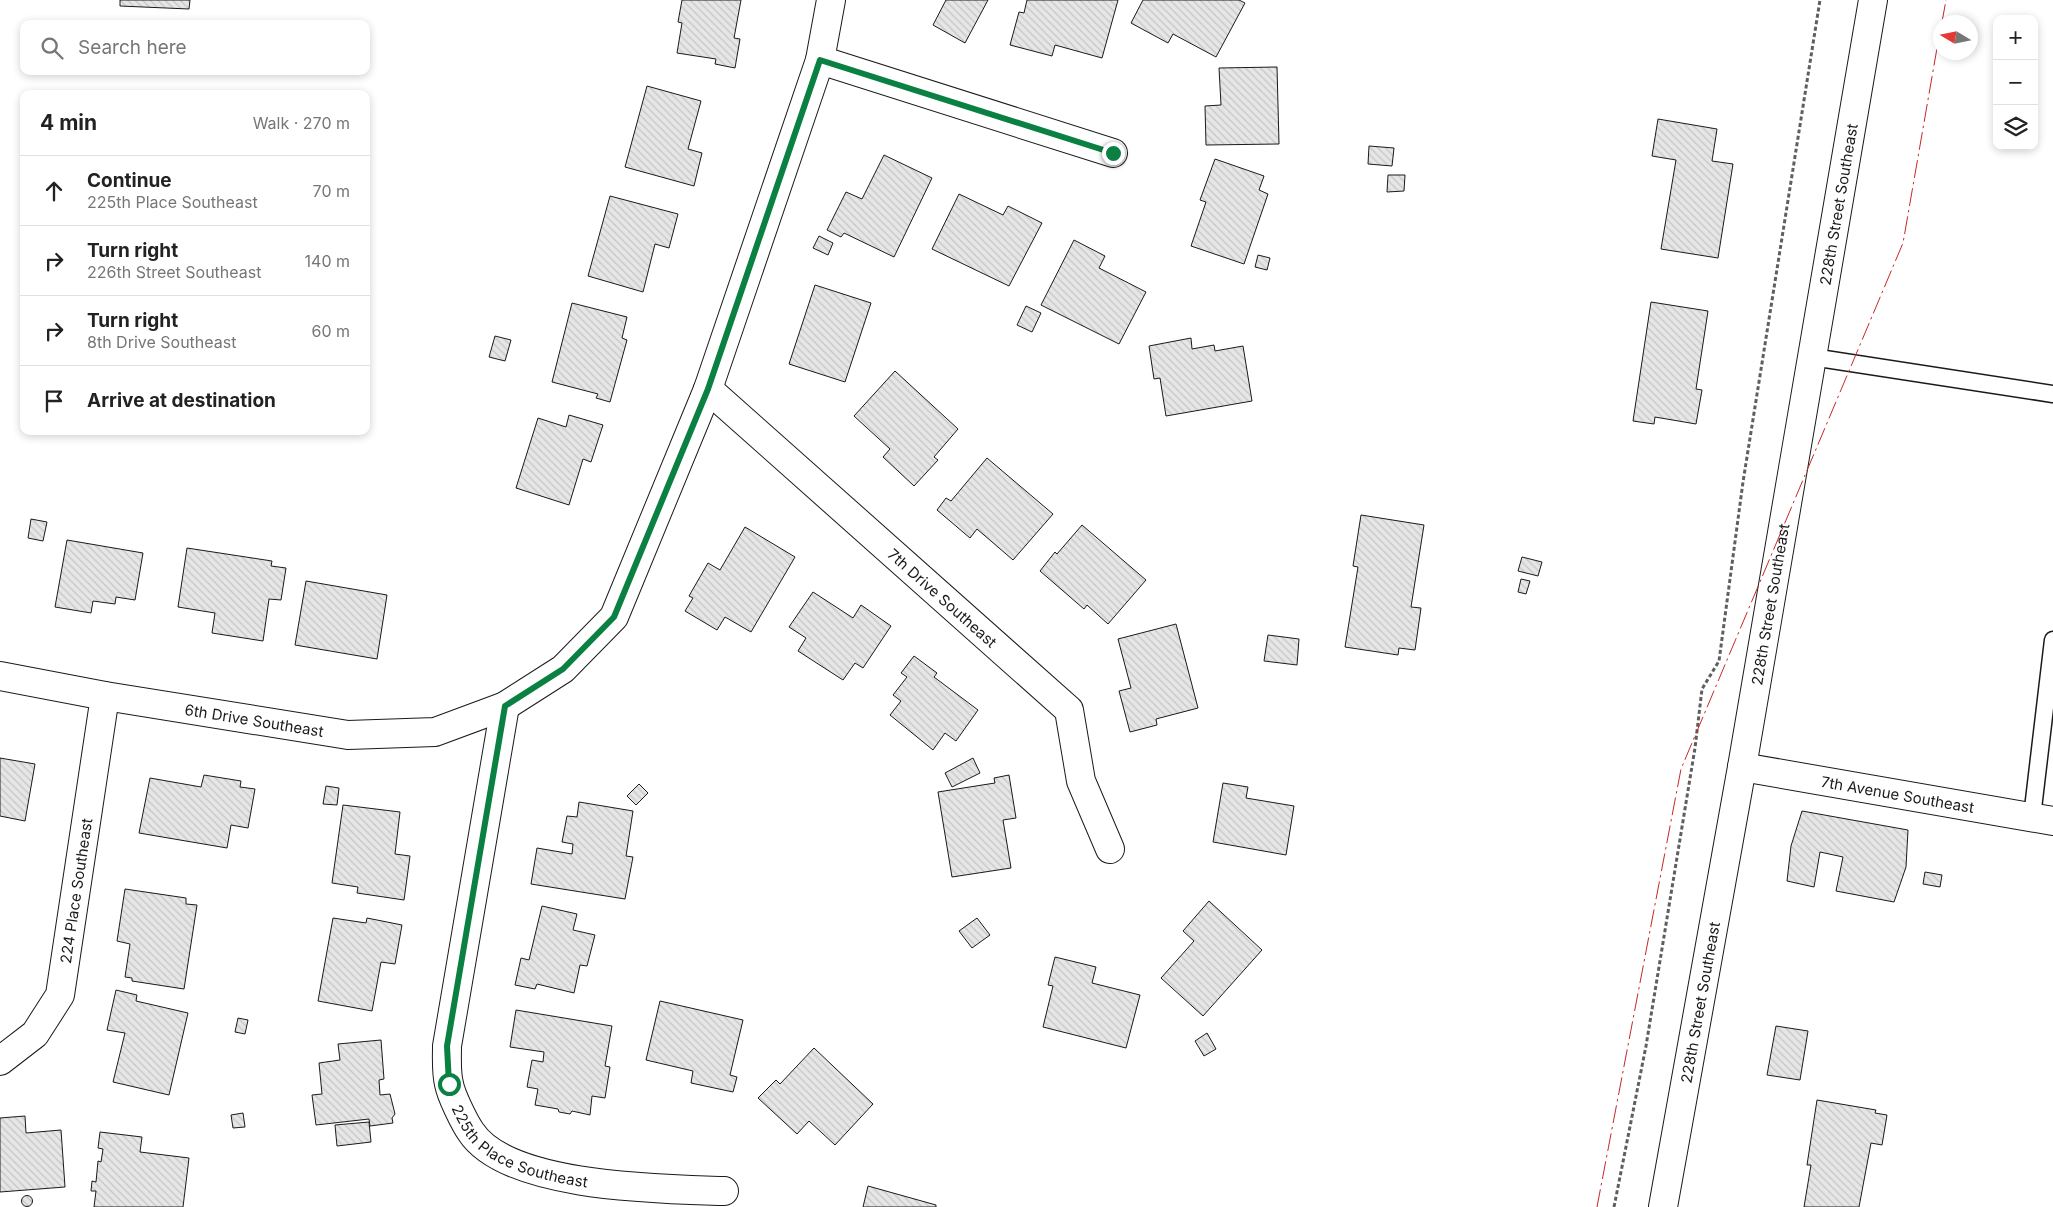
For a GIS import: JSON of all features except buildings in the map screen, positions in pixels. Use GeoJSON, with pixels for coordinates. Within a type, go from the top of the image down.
{"type":"FeatureCollection","features":[{"type":"Feature","properties":{"kind":"street","name":"6th Drive Southeast"},"geometry":{"type":"LineString","coordinates":[[0,676],[105,696],[348,735],[436,732],[505,706],[563,669],[614,617],[708,389],[820,60],[831,0]]}},
{"type":"Feature","properties":{"kind":"street","name":"228th Street Southeast"},"geometry":{"type":"LineString","coordinates":[[1663,1207],[1742,767],[1873,0]]}},
{"type":"Feature","properties":{"kind":"street"},"geometry":{"type":"LineString","coordinates":[[820,60],[1113,153]]}},
{"type":"Feature","properties":{"kind":"street","name":"7th Drive Southeast"},"geometry":{"type":"LineString","coordinates":[[708,389],[1069,710],[1081,781],[1110,849]]}},
{"type":"Feature","properties":{"kind":"street","name":"224 Place Southeast"},"geometry":{"type":"LineString","coordinates":[[0,1061],[35,1034],[60,995],[105,696]]}},
{"type":"Feature","properties":{"kind":"street","name":"225th Place Southeast"},"geometry":{"type":"LineString","coordinates":[[505,706],[447,1046],[449,1084],[471,1133],[495,1155],[552,1176],[662,1189],[724,1191]]}},
{"type":"Feature","properties":{"kind":"street","name":"7th Avenue Southeast"},"geometry":{"type":"LineString","coordinates":[[1742,767],[2042,819]]}},
{"type":"Feature","properties":{"kind":"lane"},"geometry":{"type":"LineString","coordinates":[[1812,357],[2053,394]]}},
{"type":"Feature","properties":{"kind":"lane"},"geometry":{"type":"LineString","coordinates":[[2042,819],[2053,640]]}},
{"type":"Feature","properties":{"kind":"path"},"geometry":{"type":"LineString","coordinates":[[1614,1207],[1646,1046],[1695,748],[1702,688],[1719,661],[1743,482],[1820,0]]}},
{"type":"Feature","properties":{"kind":"power"},"geometry":{"type":"LineString","coordinates":[[1943,15],[1946,0]]}},
{"type":"Feature","properties":{"kind":"power"},"geometry":{"type":"LineString","coordinates":[[1597,1207],[1681,769],[1903,243],[1935,60]]}},
{"type":"Feature","properties":{"kind":"route"},"geometry":{"type":"LineString","coordinates":[[449,1084],[447,1046],[505,706],[563,669],[614,617],[708,389],[820,60],[1113,153]]}}]}
